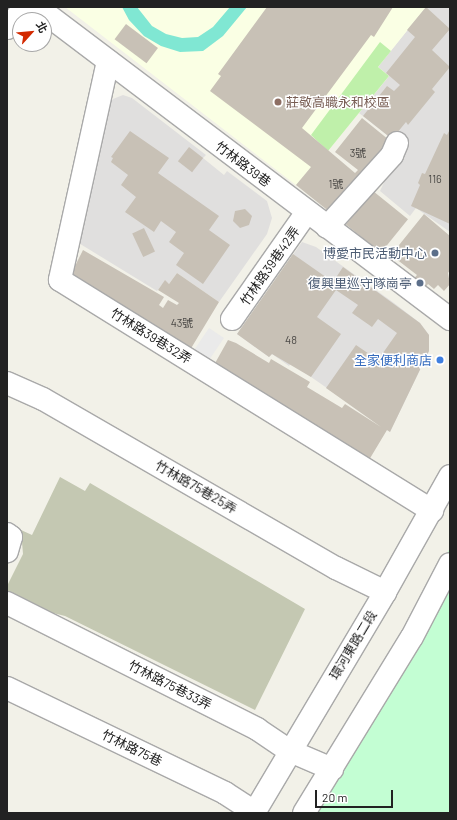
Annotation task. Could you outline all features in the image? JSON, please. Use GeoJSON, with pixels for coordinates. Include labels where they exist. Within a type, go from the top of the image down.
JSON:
{"type":"FeatureCollection","features":[{"type":"Feature","properties":{"kind":"street"},"geometry":{"type":"LineString","coordinates":[[7,28],[25,7]]}},
{"type":"Feature","properties":{"kind":"street","name":"竹林路39巷"},"geometry":{"type":"LineString","coordinates":[[36,7],[327,228],[450,319]]}},
{"type":"Feature","properties":{"kind":"street","name":"竹林路39巷32弄"},"geometry":{"type":"LineString","coordinates":[[108,61],[60,280],[432,511]]}},
{"type":"Feature","properties":{"kind":"street"},"geometry":{"type":"LineString","coordinates":[[327,228],[392,155],[397,143]]}},
{"type":"Feature","properties":{"kind":"street","name":"竹林路39巷42弄"},"geometry":{"type":"LineString","coordinates":[[232,319],[307,212]]}},
{"type":"Feature","properties":{"kind":"street","name":"竹林路75巷25弄"},"geometry":{"type":"LineString","coordinates":[[7,383],[43,398],[336,568],[385,592]]}},
{"type":"Feature","properties":{"kind":"street","name":"環河東路二段"},"geometry":{"type":"LineString","coordinates":[[254,812],[385,592],[432,511],[450,476]]}},
{"type":"Feature","properties":{"kind":"street"},"geometry":{"type":"LineString","coordinates":[[7,534],[11,537],[7,551]]}},
{"type":"Feature","properties":{"kind":"street"},"geometry":{"type":"LineString","coordinates":[[304,813],[332,770],[412,637],[450,564]]}},
{"type":"Feature","properties":{"kind":"street","name":"竹林路75巷33弄"},"geometry":{"type":"LineString","coordinates":[[7,603],[257,728],[290,751],[332,770]]}},
{"type":"Feature","properties":{"kind":"street","name":"竹林路75巷"},"geometry":{"type":"LineString","coordinates":[[7,688],[225,793],[254,812]]}},
{"type":"Feature","properties":{"kind":"shaded area","name":"莊敬高職永和校區"},"geometry":{"type":"Polygon","coordinates":[[[65,7],[426,7],[378,67],[389,76],[328,151],[326,150],[296,185],[65,7]]]}},
{"type":"Feature","properties":{"kind":"shaded area"},"geometry":{"type":"Polygon","coordinates":[[[122,7],[137,7],[152,26],[166,34],[182,38],[198,37],[213,27],[230,7],[247,7],[223,36],[203,51],[180,52],[161,46],[144,36],[129,20],[122,7]]]}},
{"type":"Feature","properties":{"kind":"shaded area"},"geometry":{"type":"Polygon","coordinates":[[[426,7],[450,7],[450,232],[416,208],[410,216],[380,191],[401,146],[359,113],[389,76],[378,67],[426,7]]]}},
{"type":"Feature","properties":{"kind":"shaded area"},"geometry":{"type":"Polygon","coordinates":[[[123,95],[132,98],[206,155],[203,158],[224,175],[227,171],[267,201],[272,218],[267,234],[219,302],[177,273],[169,284],[165,281],[157,291],[77,242],[106,107],[113,99],[123,95]]]}},
{"type":"Feature","properties":{"kind":"shaded area"},"geometry":{"type":"Polygon","coordinates":[[[302,242],[316,247],[394,303],[420,323],[429,335],[429,351],[390,432],[291,363],[289,366],[272,354],[269,357],[237,334],[302,242]]]}},
{"type":"Feature","properties":{"kind":"shaded area"},"geometry":{"type":"Polygon","coordinates":[[[209,328],[224,338],[208,361],[193,351],[209,328]]]}},
{"type":"Feature","properties":{"kind":"shaded area"},"geometry":{"type":"Polygon","coordinates":[[[60,477],[85,491],[90,483],[305,609],[255,710],[65,616],[33,608],[7,595],[7,586],[23,554],[21,530],[32,535],[60,477]]]}},
{"type":"Feature","properties":{"kind":"green space"},"geometry":{"type":"Polygon","coordinates":[[[380,42],[391,51],[378,67],[389,76],[328,151],[311,135],[380,42]]]}},
{"type":"Feature","properties":{"kind":"green space"},"geometry":{"type":"Polygon","coordinates":[[[450,548],[450,813],[300,813],[450,548]]]}},
{"type":"Feature","properties":{"kind":"building"},"geometry":{"type":"Polygon","coordinates":[[[267,7],[393,7],[374,37],[371,35],[302,128],[355,173],[358,170],[335,152],[362,118],[394,144],[331,213],[296,185],[311,167],[210,91],[221,76],[218,74],[267,7]]]}},
{"type":"Feature","properties":{"kind":"building"},"geometry":{"type":"Polygon","coordinates":[[[426,7],[450,29],[432,50],[450,67],[432,89],[435,92],[408,125],[406,122],[392,139],[363,116],[387,86],[394,91],[400,85],[386,73],[415,37],[407,30],[426,7]]]}},
{"type":"Feature","properties":{"kind":"building"},"geometry":{"type":"Polygon","coordinates":[[[126,24],[158,48],[147,63],[115,39],[126,24]]]}},
{"type":"Feature","properties":{"kind":"building"},"geometry":{"type":"Polygon","coordinates":[[[450,129],[450,224],[411,206],[420,185],[418,183],[422,173],[425,174],[444,133],[447,135],[450,129]]]}},
{"type":"Feature","properties":{"kind":"building"},"geometry":{"type":"Polygon","coordinates":[[[130,131],[169,158],[158,173],[219,216],[209,230],[230,245],[203,284],[176,265],[184,253],[169,242],[176,232],[161,221],[154,232],[125,212],[136,197],[121,185],[128,175],[111,162],[113,158],[111,157],[130,131]]]}},
{"type":"Feature","properties":{"kind":"building"},"geometry":{"type":"Polygon","coordinates":[[[189,147],[203,158],[192,172],[178,161],[189,147]]]}},
{"type":"Feature","properties":{"kind":"building"},"geometry":{"type":"Polygon","coordinates":[[[373,191],[408,219],[381,253],[346,224],[373,191]]]}},
{"type":"Feature","properties":{"kind":"building"},"geometry":{"type":"Polygon","coordinates":[[[245,209],[252,216],[249,225],[240,228],[233,221],[235,211],[245,209]]]}},
{"type":"Feature","properties":{"kind":"building"},"geometry":{"type":"Polygon","coordinates":[[[424,214],[450,236],[450,270],[448,273],[450,284],[444,291],[438,285],[434,289],[428,284],[423,291],[412,281],[417,275],[391,255],[424,214]]]}},
{"type":"Feature","properties":{"kind":"building"},"geometry":{"type":"Polygon","coordinates":[[[144,228],[155,252],[143,257],[132,233],[144,228]]]}},
{"type":"Feature","properties":{"kind":"building"},"geometry":{"type":"Polygon","coordinates":[[[83,250],[164,297],[159,305],[163,308],[168,300],[177,305],[179,303],[158,290],[165,280],[169,284],[177,273],[219,302],[190,350],[71,274],[83,250]]]}},
{"type":"Feature","properties":{"kind":"building"},"geometry":{"type":"Polygon","coordinates":[[[293,254],[333,282],[343,267],[420,323],[429,335],[429,351],[390,432],[387,430],[369,460],[214,365],[228,340],[236,343],[269,363],[271,359],[310,382],[307,387],[342,408],[345,404],[381,427],[326,388],[356,345],[378,360],[397,333],[378,319],[372,327],[352,313],[358,305],[336,290],[317,317],[341,334],[311,377],[272,354],[269,357],[237,334],[293,254]]]}},
{"type":"Feature","properties":{"kind":"place","name":"莊敬高職永和校區"},"geometry":{"type":"Point","coordinates":[278,102]}},
{"type":"Feature","properties":{"kind":"place","name":"博愛市民活動中心"},"geometry":{"type":"Point","coordinates":[435,253]}},
{"type":"Feature","properties":{"kind":"place","name":"復興里巡守隊崗亭"},"geometry":{"type":"Point","coordinates":[420,283]}},
{"type":"Feature","properties":{"kind":"place","name":"全家便利商店"},"geometry":{"type":"Point","coordinates":[440,360]}}]}
